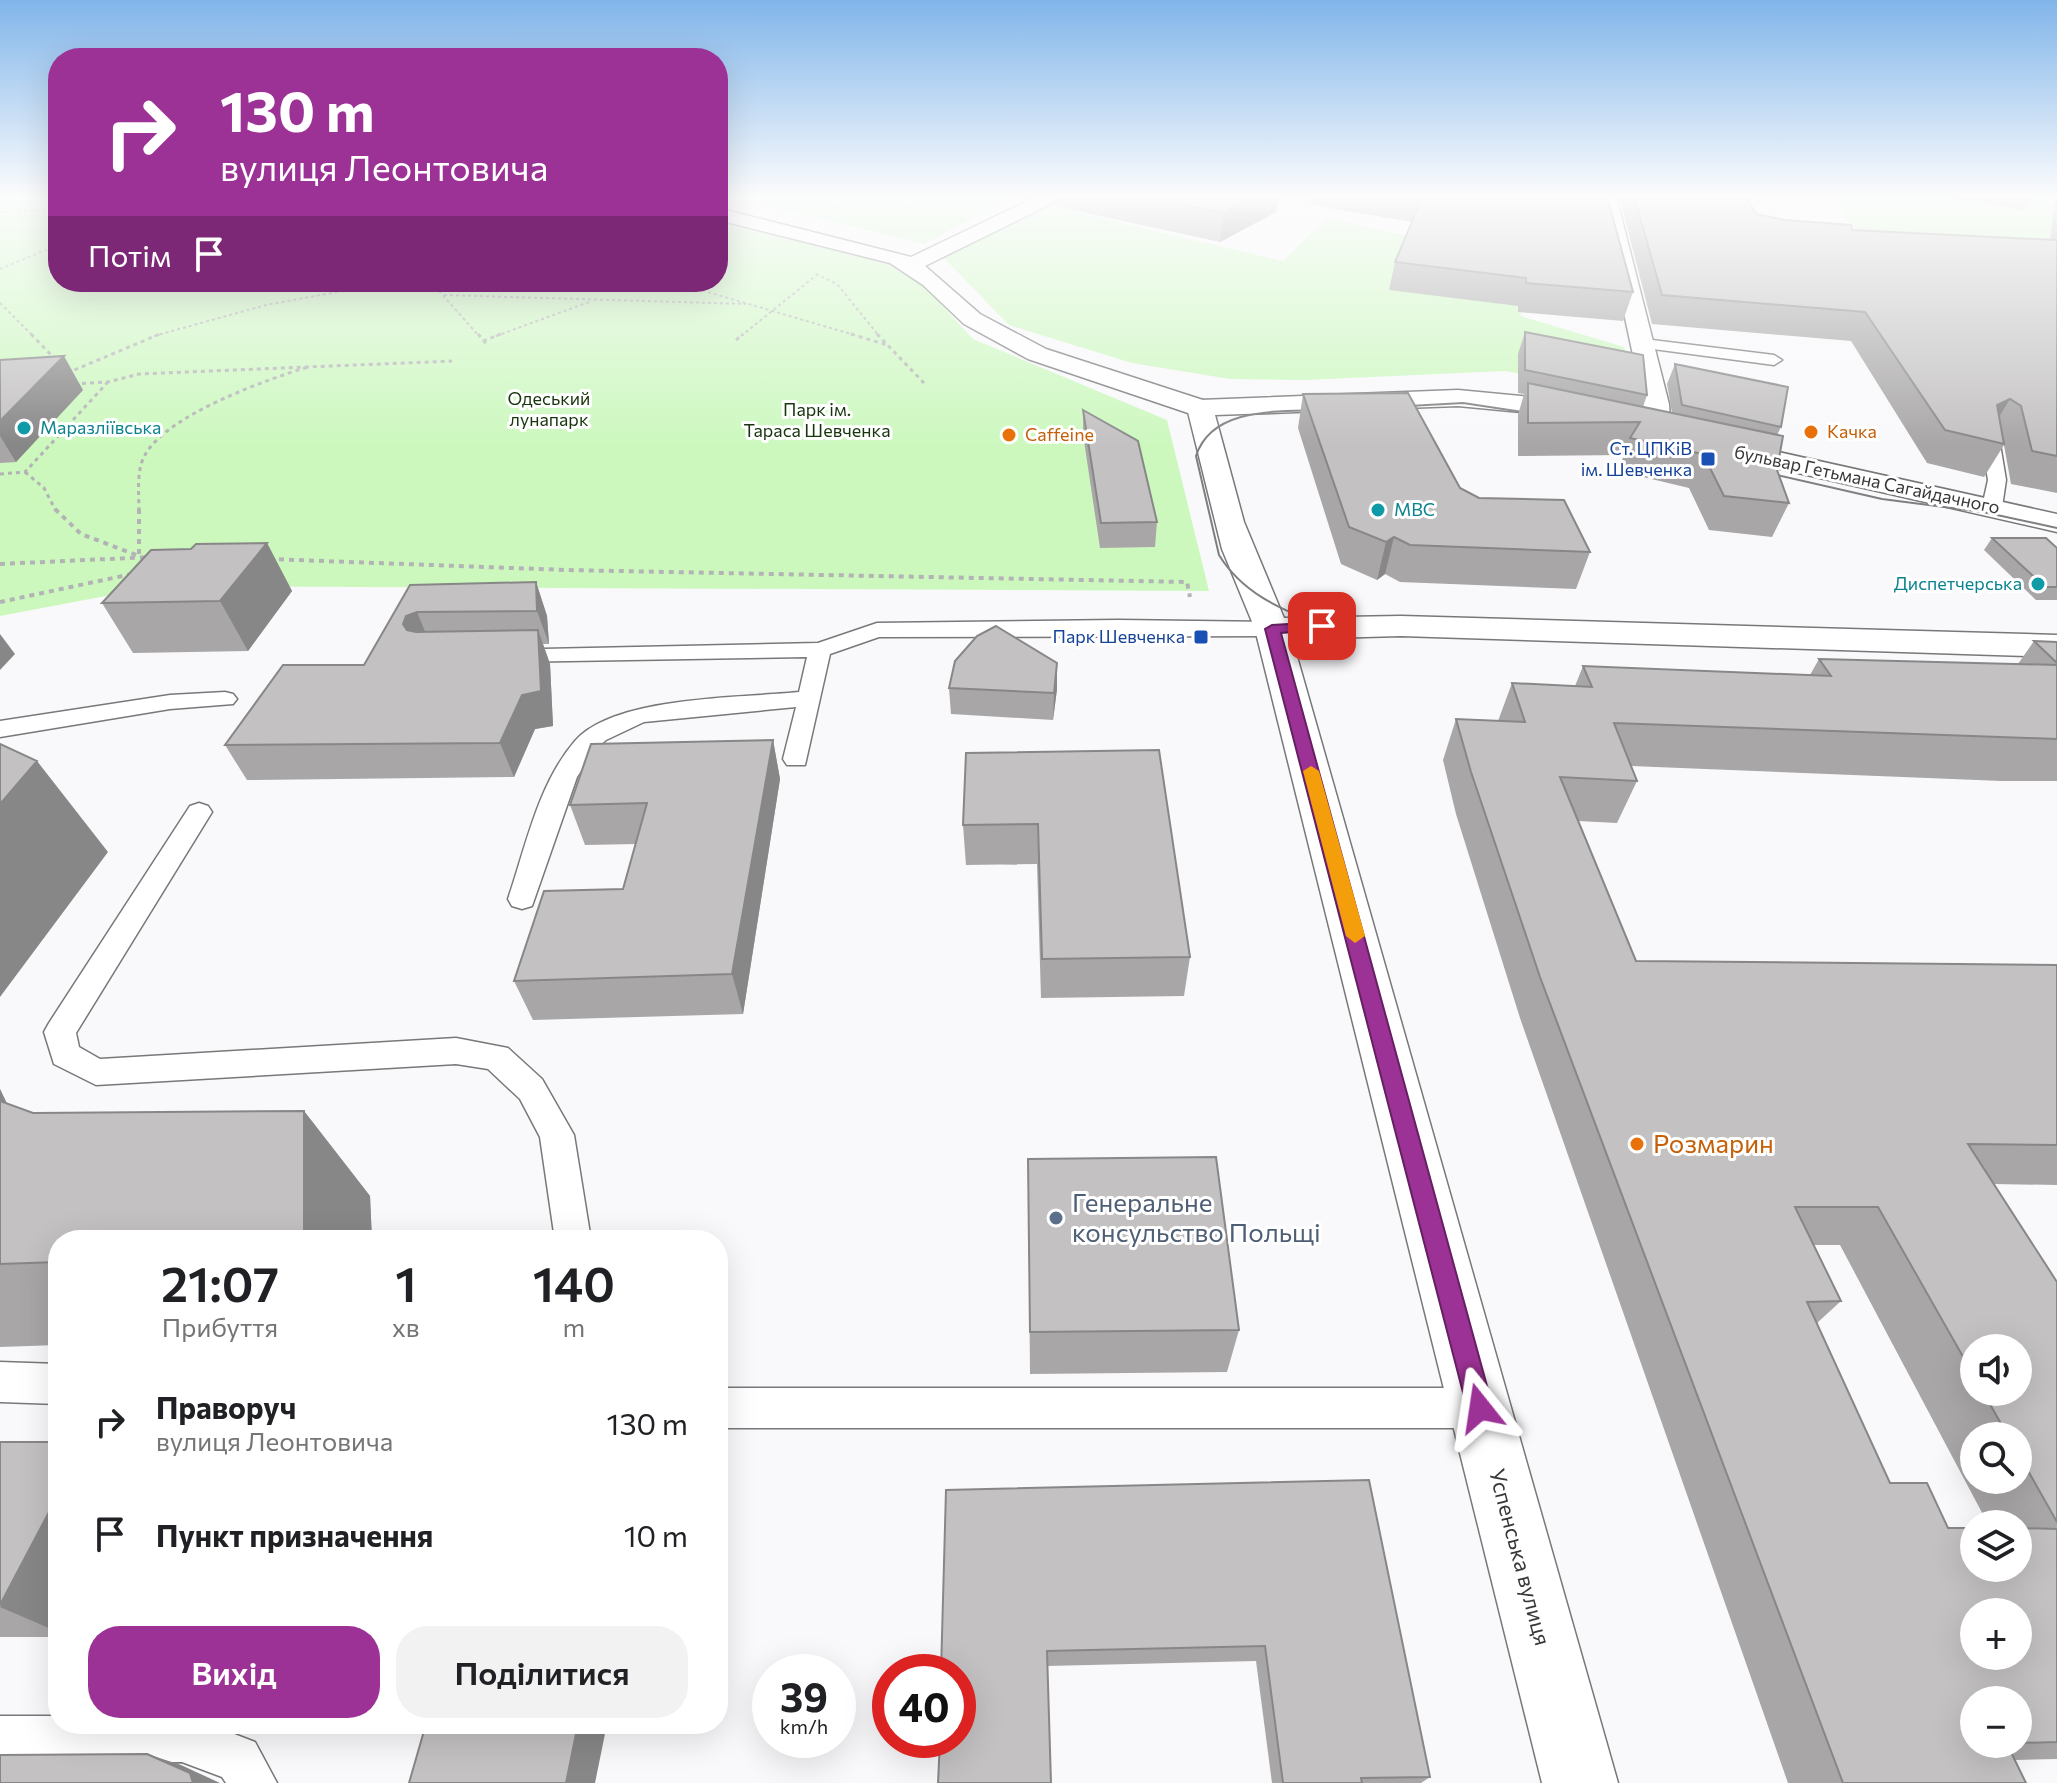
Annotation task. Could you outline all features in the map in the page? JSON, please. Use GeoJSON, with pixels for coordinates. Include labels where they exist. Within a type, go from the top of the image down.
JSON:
{"type":"FeatureCollection","features":[{"type":"Feature","properties":{"kind":"street","name":"бульвар Гетьмана Сагайдачного"},"geometry":{"type":"LineString","coordinates":[[927,279],[972,319],[1013,344],[1200,408],[1458,398],[1532,405],[1993,502],[2057,523]]}},
{"type":"Feature","properties":{"kind":"street"},"geometry":{"type":"LineString","coordinates":[[1627,279],[1656,404],[1655,433]]}},
{"type":"Feature","properties":{"kind":"street","name":"Успенська вулиця"},"geometry":{"type":"LineString","coordinates":[[1200,408],[1234,544],[1253,594],[1272,629],[1580,1783]]}},
{"type":"Feature","properties":{"kind":"street"},"geometry":{"type":"LineString","coordinates":[[1272,629],[1322,626],[1592,631],[2057,646]]}},
{"type":"Feature","properties":{"kind":"lane"},"geometry":{"type":"LineString","coordinates":[[1644,344],[1774,360]]}},
{"type":"Feature","properties":{"kind":"lane"},"geometry":{"type":"LineString","coordinates":[[1990,438],[1997,480],[1993,502]]}},
{"type":"Feature","properties":{"kind":"lane"},"geometry":{"type":"LineString","coordinates":[[1978,468],[1993,502]]}},
{"type":"Feature","properties":{"kind":"lane"},"geometry":{"type":"LineString","coordinates":[[493,655],[820,650],[877,630],[1272,629]]}},
{"type":"Feature","properties":{"kind":"lane"},"geometry":{"type":"LineString","coordinates":[[796,759],[820,650]]}},
{"type":"Feature","properties":{"kind":"lane"},"geometry":{"type":"LineString","coordinates":[[522,899],[564,775],[586,744],[616,724],[640,715],[809,698]]}},
{"type":"Feature","properties":{"kind":"lane"},"geometry":{"type":"LineString","coordinates":[[0,729],[170,702],[225,699]]}},
{"type":"Feature","properties":{"kind":"lane"},"geometry":{"type":"LineString","coordinates":[[199,812],[60,1032],[65,1055],[96,1072],[456,1051],[497,1057],[531,1089],[557,1135],[571,1230]]}},
{"type":"Feature","properties":{"kind":"lane"},"geometry":{"type":"LineString","coordinates":[[0,1382],[48,1384]]}},
{"type":"Feature","properties":{"kind":"lane"},"geometry":{"type":"LineString","coordinates":[[728,1408],[1480,1408]]}},
{"type":"Feature","properties":{"kind":"lane"},"geometry":{"type":"LineString","coordinates":[[0,1740],[182,1738],[238,1759],[253,1783]]}},
{"type":"Feature","properties":{"kind":"path"},"geometry":{"type":"LineString","coordinates":[[736,340],[811,279]]}},
{"type":"Feature","properties":{"kind":"path"},"geometry":{"type":"LineString","coordinates":[[827,279],[837,284],[924,383]]}},
{"type":"Feature","properties":{"kind":"path"},"geometry":{"type":"LineString","coordinates":[[61,376],[147,339],[232,311],[324,292]]}},
{"type":"Feature","properties":{"kind":"path"},"geometry":{"type":"LineString","coordinates":[[441,292],[488,346]]}},
{"type":"Feature","properties":{"kind":"path"},"geometry":{"type":"LineString","coordinates":[[707,292],[888,345]]}},
{"type":"Feature","properties":{"kind":"path"},"geometry":{"type":"LineString","coordinates":[[444,295],[746,304]]}},
{"type":"Feature","properties":{"kind":"path"},"geometry":{"type":"LineString","coordinates":[[483,341],[594,300]]}},
{"type":"Feature","properties":{"kind":"path"},"geometry":{"type":"LineString","coordinates":[[0,303],[55,360],[71,371]]}},
{"type":"Feature","properties":{"kind":"path"},"geometry":{"type":"LineString","coordinates":[[68,385],[108,382],[139,374],[452,361]]}},
{"type":"Feature","properties":{"kind":"path"},"geometry":{"type":"LineString","coordinates":[[139,556],[142,458],[152,443],[179,425],[269,378],[316,365]]}},
{"type":"Feature","properties":{"kind":"path"},"geometry":{"type":"LineString","coordinates":[[25,472],[108,382]]}},
{"type":"Feature","properties":{"kind":"path"},"geometry":{"type":"LineString","coordinates":[[0,476],[25,472],[44,488],[58,515],[81,534],[139,556]]}},
{"type":"Feature","properties":{"kind":"path"},"geometry":{"type":"LineString","coordinates":[[0,564],[152,557]]}},
{"type":"Feature","properties":{"kind":"path"},"geometry":{"type":"LineString","coordinates":[[261,558],[566,570],[1187,582]]}},
{"type":"Feature","properties":{"kind":"path"},"geometry":{"type":"LineString","coordinates":[[0,602],[138,572]]}},
{"type":"Feature","properties":{"kind":"green space","name":"Парк ім. Тараса Шевченка"},"geometry":{"type":"Polygon","coordinates":[[[0,279],[48,279],[48,292],[728,292],[728,279],[916,279],[973,339],[1167,420],[1209,591],[159,586],[0,616],[0,279]]]}},
{"type":"Feature","properties":{"kind":"green space"},"geometry":{"type":"Polygon","coordinates":[[[965,279],[1513,279],[1521,316],[1624,347],[1634,396],[1505,371],[1305,380],[1230,379],[1132,363],[1009,325],[965,279]]]}},
{"type":"Feature","properties":{"kind":"green space"},"geometry":{"type":"Polygon","coordinates":[[[1881,279],[2057,279],[2057,368],[1884,285],[1881,279]]]}},
{"type":"Feature","properties":{"kind":"building"},"geometry":{"type":"Polygon","coordinates":[[[1526,279],[1630,279],[1633,292],[1526,283],[1526,279]]]}},
{"type":"Feature","properties":{"kind":"building"},"geometry":{"type":"Polygon","coordinates":[[[1658,279],[2057,279],[2057,456],[2032,451],[2021,406],[2010,399],[1997,405],[2004,444],[1945,430],[1865,312],[1662,295],[1658,279]]]}},
{"type":"Feature","properties":{"kind":"building"},"geometry":{"type":"Polygon","coordinates":[[[1525,332],[1643,355],[1647,395],[1525,370],[1525,332]]]}},
{"type":"Feature","properties":{"kind":"building"},"geometry":{"type":"Polygon","coordinates":[[[64,356],[0,421],[0,360],[64,356]]]}},
{"type":"Feature","properties":{"kind":"building"},"geometry":{"type":"Polygon","coordinates":[[[1675,364],[1788,387],[1781,427],[1682,405],[1675,364]]]}},
{"type":"Feature","properties":{"kind":"building"},"geometry":{"type":"Polygon","coordinates":[[[1528,383],[1783,436],[1777,470],[1789,503],[1724,496],[1703,454],[1630,438],[1640,422],[1528,423],[1528,383]]]}},
{"type":"Feature","properties":{"kind":"building"},"geometry":{"type":"Polygon","coordinates":[[[1408,393],[1460,488],[1479,498],[1564,500],[1590,552],[1410,545],[1394,537],[1386,542],[1349,527],[1303,394],[1408,393]]]}},
{"type":"Feature","properties":{"kind":"building"},"geometry":{"type":"Polygon","coordinates":[[[1083,410],[1138,441],[1157,522],[1101,523],[1083,410]]]}},
{"type":"Feature","properties":{"kind":"building"},"geometry":{"type":"Polygon","coordinates":[[[1992,538],[2046,538],[2057,548],[2057,587],[2045,587],[1992,538]]]}},
{"type":"Feature","properties":{"kind":"building"},"geometry":{"type":"Polygon","coordinates":[[[267,543],[220,601],[102,603],[151,550],[191,549],[196,544],[267,543]]]}},
{"type":"Feature","properties":{"kind":"building"},"geometry":{"type":"Polygon","coordinates":[[[536,582],[537,611],[417,612],[406,616],[403,624],[407,630],[416,632],[538,630],[541,691],[522,695],[500,743],[225,745],[283,665],[364,665],[410,585],[536,582]]]}},
{"type":"Feature","properties":{"kind":"building"},"geometry":{"type":"Polygon","coordinates":[[[996,626],[1057,663],[1054,693],[949,688],[955,661],[977,636],[996,626]]]}},
{"type":"Feature","properties":{"kind":"building"},"geometry":{"type":"Polygon","coordinates":[[[2034,641],[2057,642],[2057,663],[2034,641]]]}},
{"type":"Feature","properties":{"kind":"building"},"geometry":{"type":"Polygon","coordinates":[[[1819,659],[2057,665],[2057,739],[1614,723],[1637,781],[1560,777],[1636,961],[2057,965],[2057,1145],[1968,1144],[2057,1282],[2057,1522],[2032,1478],[2032,1422],[2000,1422],[1991,1406],[2032,1406],[2032,1334],[1960,1334],[1960,1351],[1878,1207],[1795,1207],[1841,1301],[1807,1302],[1890,1483],[1927,1483],[1948,1528],[1960,1528],[1960,1582],[2032,1582],[2032,1528],[2057,1529],[2057,1742],[2032,1743],[2032,1686],[1960,1686],[1960,1758],[2014,1758],[2026,1783],[1843,1783],[1540,977],[1456,719],[1525,722],[1512,683],[1592,687],[1583,666],[1831,676],[1819,659]]]}},
{"type":"Feature","properties":{"kind":"building"},"geometry":{"type":"Polygon","coordinates":[[[773,740],[732,974],[514,981],[544,891],[623,889],[647,803],[570,805],[591,744],[773,740]]]}},
{"type":"Feature","properties":{"kind":"building"},"geometry":{"type":"Polygon","coordinates":[[[0,744],[37,761],[0,804],[0,744]]]}},
{"type":"Feature","properties":{"kind":"building"},"geometry":{"type":"Polygon","coordinates":[[[1159,750],[1190,957],[1042,959],[1038,824],[963,825],[966,753],[1159,750]]]}},
{"type":"Feature","properties":{"kind":"building"},"geometry":{"type":"Polygon","coordinates":[[[0,1101],[33,1113],[304,1111],[304,1230],[48,1230],[48,1262],[0,1264],[0,1101]]]}},
{"type":"Feature","properties":{"kind":"building","name":"Генеральне консульство Польщі"},"geometry":{"type":"Polygon","coordinates":[[[1216,1157],[1239,1330],[1030,1332],[1028,1159],[1216,1157]]]}},
{"type":"Feature","properties":{"kind":"building"},"geometry":{"type":"Polygon","coordinates":[[[0,1442],[48,1442],[48,1514],[0,1605],[0,1442]]]}},
{"type":"Feature","properties":{"kind":"building"},"geometry":{"type":"Polygon","coordinates":[[[1369,1480],[1430,1777],[1361,1778],[1362,1783],[1283,1783],[1265,1646],[1047,1651],[1051,1783],[938,1783],[939,1758],[976,1758],[976,1654],[941,1654],[946,1490],[1369,1480]]]}},
{"type":"Feature","properties":{"kind":"building"},"geometry":{"type":"Polygon","coordinates":[[[423,1734],[576,1734],[566,1783],[409,1783],[423,1734]]]}},
{"type":"Feature","properties":{"kind":"building"},"geometry":{"type":"Polygon","coordinates":[[[147,1754],[190,1773],[193,1783],[0,1783],[0,1755],[147,1754]]]}},
{"type":"Feature","properties":{"kind":"tram line"},"geometry":{"type":"LineString","coordinates":[[1391,407],[1463,403],[1542,415]]}},
{"type":"Feature","properties":{"kind":"tram line"},"geometry":{"type":"LineString","coordinates":[[1322,626],[1264,599],[1229,569],[1219,555],[1196,456],[1204,440],[1232,420],[1268,412],[1323,410]]}},
{"type":"Feature","properties":{"kind":"tram line"},"geometry":{"type":"LineString","coordinates":[[1759,471],[1882,499],[1983,512],[2057,528]]}},
{"type":"Feature","properties":{"kind":"slow traffic"},"geometry":{"type":"LineString","coordinates":[[1311,771],[1355,936]]}},
{"type":"Feature","properties":{"kind":"place","name":"Маразліївська"},"geometry":{"type":"Point","coordinates":[24,428]}},
{"type":"Feature","properties":{"kind":"place","name":"Качка"},"geometry":{"type":"Point","coordinates":[1811,432]}},
{"type":"Feature","properties":{"kind":"place","name":"Caffeine"},"geometry":{"type":"Point","coordinates":[1009,435]}},
{"type":"Feature","properties":{"kind":"place","name":"Ст. ЦПКіВ ім. Шевченка"},"geometry":{"type":"Point","coordinates":[1708,459]}},
{"type":"Feature","properties":{"kind":"place","name":"МВС"},"geometry":{"type":"Point","coordinates":[1378,510]}},
{"type":"Feature","properties":{"kind":"place","name":"Диспетчерська"},"geometry":{"type":"Point","coordinates":[2038,584]}},
{"type":"Feature","properties":{"kind":"place","name":"Парк Шевченка"},"geometry":{"type":"Point","coordinates":[1201,637]}},
{"type":"Feature","properties":{"kind":"place","name":"Розмарин"},"geometry":{"type":"Point","coordinates":[1637,1144]}},
{"type":"Feature","properties":{"kind":"place","name":"Генеральне консульство Польщі"},"geometry":{"type":"Point","coordinates":[1056,1218]}},
{"type":"Feature","properties":{"kind":"route"},"geometry":{"type":"LineString","coordinates":[[1322,626],[1272,629],[1480,1408]]}},
{"type":"Feature","properties":{"kind":"park label","name":"Одеський лунапарк"},"geometry":{"type":"Point","coordinates":[549,409]}}]}
